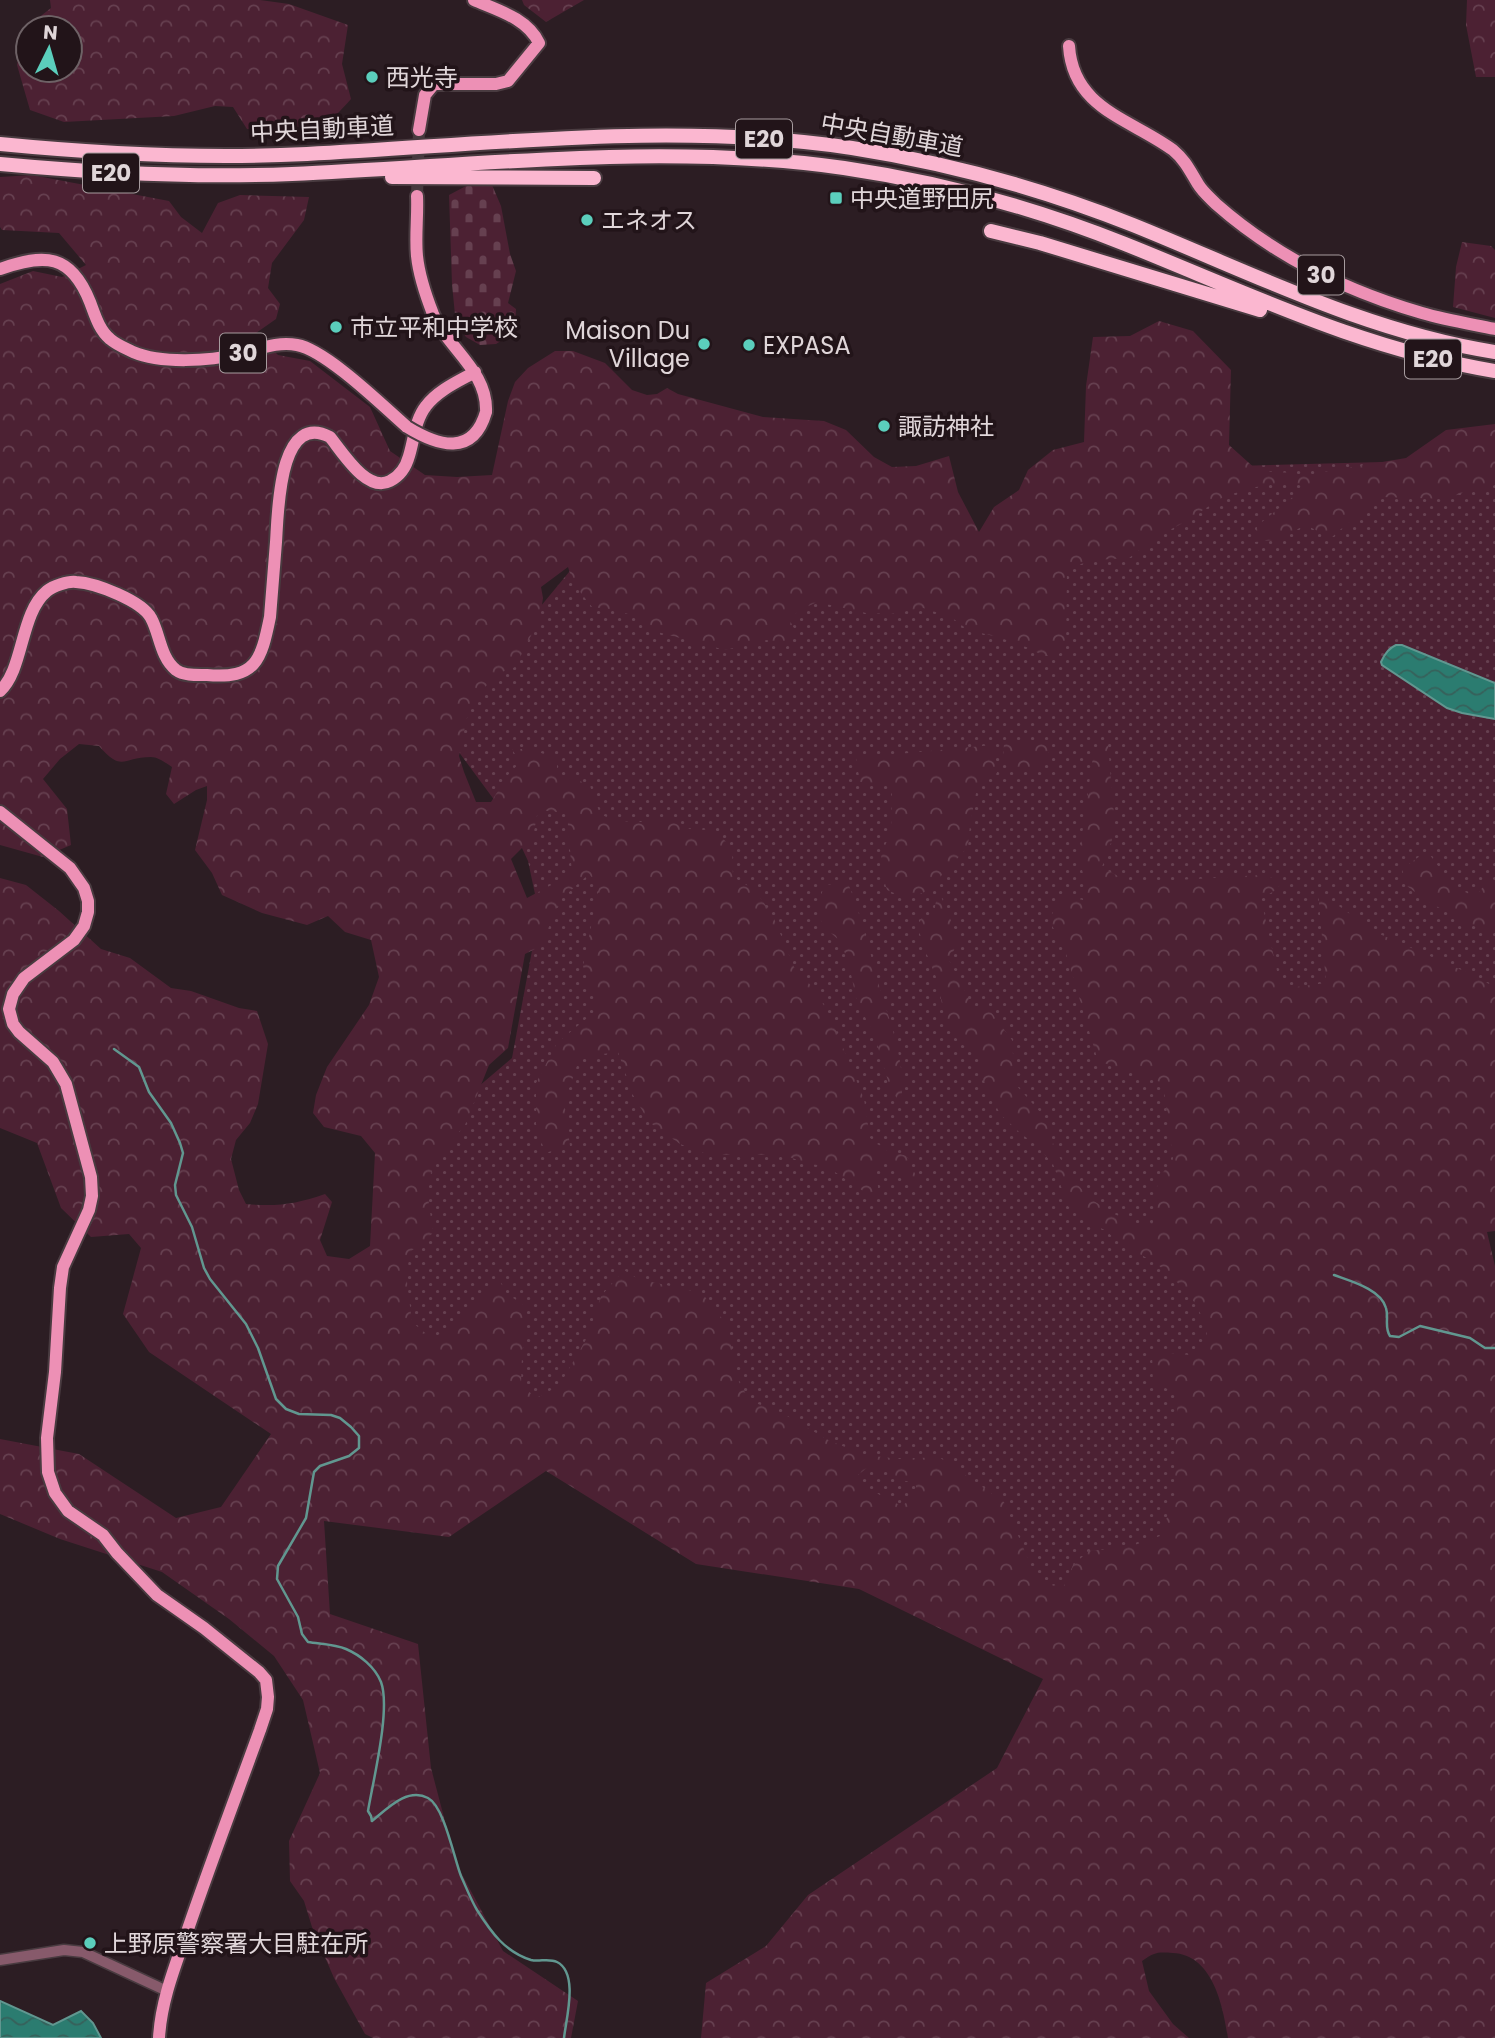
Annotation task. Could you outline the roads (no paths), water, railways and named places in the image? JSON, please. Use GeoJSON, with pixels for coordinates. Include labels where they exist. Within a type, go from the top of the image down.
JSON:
{"type":"FeatureCollection","features":[{"type":"Feature","properties":{"kind":"highway","name":"中央自動車道"},"geometry":{"type":"LineString","coordinates":[[0,144],[74,151],[223,156],[654,136],[786,140],[848,148],[966,170],[1074,202],[1326,306],[1432,339],[1495,352]]}},
{"type":"Feature","properties":{"kind":"highway","name":"中央自動車道"},"geometry":{"type":"LineString","coordinates":[[0,164],[133,174],[223,176],[668,156],[787,161],[845,168],[961,191],[1068,223],[1125,244],[1278,309],[1372,342],[1416,355],[1495,372]]}},
{"type":"Feature","properties":{"kind":"highway"},"geometry":{"type":"LineString","coordinates":[[223,176],[300,179],[378,176],[594,178]]}},
{"type":"Feature","properties":{"kind":"highway"},"geometry":{"type":"LineString","coordinates":[[991,231],[1053,246],[1198,292],[1372,342]]}},
{"type":"Feature","properties":{"kind":"main road"},"geometry":{"type":"LineString","coordinates":[[419,130],[425,94],[434,84],[496,84],[508,81],[539,43],[531,30],[518,20],[474,0]]}},
{"type":"Feature","properties":{"kind":"main road","name":"30"},"geometry":{"type":"LineString","coordinates":[[1069,46],[1069,58],[1075,73],[1093,100],[1107,112],[1174,151],[1184,160],[1199,186],[1215,203],[1251,231],[1316,273],[1352,289],[1424,314],[1495,329]]}},
{"type":"Feature","properties":{"kind":"main road","name":"30"},"geometry":{"type":"LineString","coordinates":[[0,268],[30,259],[44,259],[66,267],[85,290],[108,338],[138,354],[164,359],[217,358],[282,344],[298,345],[314,351],[407,427],[424,438],[439,443],[457,444],[467,441],[484,421],[487,401],[475,372],[440,329],[427,299],[417,254],[417,196]]}},
{"type":"Feature","properties":{"kind":"main road"},"geometry":{"type":"LineString","coordinates":[[0,691],[11,673],[34,609],[46,592],[74,581],[96,585],[141,606],[151,617],[169,663],[178,671],[232,676],[248,670],[256,663],[271,617],[280,482],[290,450],[303,436],[323,434],[330,438],[366,480],[386,484],[396,478],[404,468],[419,419],[426,406],[450,386],[475,372]]}},
{"type":"Feature","properties":{"kind":"main road"},"geometry":{"type":"LineString","coordinates":[[0,812],[70,868],[84,888],[88,901],[84,926],[74,940],[24,978],[13,994],[9,1009],[13,1024],[19,1032],[53,1062],[66,1084],[91,1177],[92,1196],[89,1210],[63,1267],[47,1438],[48,1472],[55,1493],[68,1511],[103,1535],[157,1595],[251,1664],[266,1680],[267,1687],[267,1709],[167,1991],[159,2038]]}},
{"type":"Feature","properties":{"kind":"street"},"geometry":{"type":"LineString","coordinates":[[0,1960],[64,1950],[83,1952],[167,1991]]}},
{"type":"Feature","properties":{"kind":"water"},"geometry":{"type":"Polygon","coordinates":[[[1396,645],[1402,645],[1495,683],[1495,719],[1447,708],[1382,665],[1385,654],[1396,645]]]}},
{"type":"Feature","properties":{"kind":"water"},"geometry":{"type":"Polygon","coordinates":[[[0,2001],[53,2025],[81,2011],[93,2023],[101,2038],[0,2038],[0,2001]]]}},
{"type":"Feature","properties":{"kind":"waterway"},"geometry":{"type":"LineString","coordinates":[[114,1049],[139,1067],[149,1092],[171,1123],[183,1153],[175,1185],[176,1195],[192,1227],[204,1268],[246,1324],[258,1348],[276,1399],[286,1409],[299,1414],[331,1415],[340,1418],[359,1436],[359,1448],[349,1456],[320,1466],[314,1472],[306,1518],[278,1566],[277,1579],[308,1642],[337,1646],[362,1658],[381,1682],[384,1694],[383,1727],[368,1811],[372,1821],[405,1797],[420,1795],[434,1803],[444,1821],[461,1876],[477,1910],[493,1933],[506,1946],[522,1956],[554,1961],[564,1968],[569,1986],[564,2038]]}},
{"type":"Feature","properties":{"kind":"waterway"},"geometry":{"type":"LineString","coordinates":[[1334,1275],[1372,1291],[1383,1301],[1390,1336],[1399,1337],[1420,1326],[1470,1338],[1485,1348],[1495,1348]]}},
{"type":"Feature","properties":{"kind":"tunnel"},"geometry":{"type":"LineString","coordinates":[[417,196],[419,130]]}},
{"type":"Feature","properties":{"kind":"place","name":"西光寺"},"geometry":{"type":"Point","coordinates":[372,77]}},
{"type":"Feature","properties":{"kind":"place","name":"中央道野田尻"},"geometry":{"type":"Point","coordinates":[836,198]}},
{"type":"Feature","properties":{"kind":"place","name":"エネオス"},"geometry":{"type":"Point","coordinates":[587,220]}},
{"type":"Feature","properties":{"kind":"place","name":"市立平和中学校"},"geometry":{"type":"Point","coordinates":[336,327]}},
{"type":"Feature","properties":{"kind":"place","name":"Maison Du Village"},"geometry":{"type":"Point","coordinates":[704,344]}},
{"type":"Feature","properties":{"kind":"place","name":"EXPASA"},"geometry":{"type":"Point","coordinates":[749,345]}},
{"type":"Feature","properties":{"kind":"place","name":"諏訪神社"},"geometry":{"type":"Point","coordinates":[884,426]}},
{"type":"Feature","properties":{"kind":"place","name":"上野原警察署大目駐在所"},"geometry":{"type":"Point","coordinates":[90,1943]}}]}
